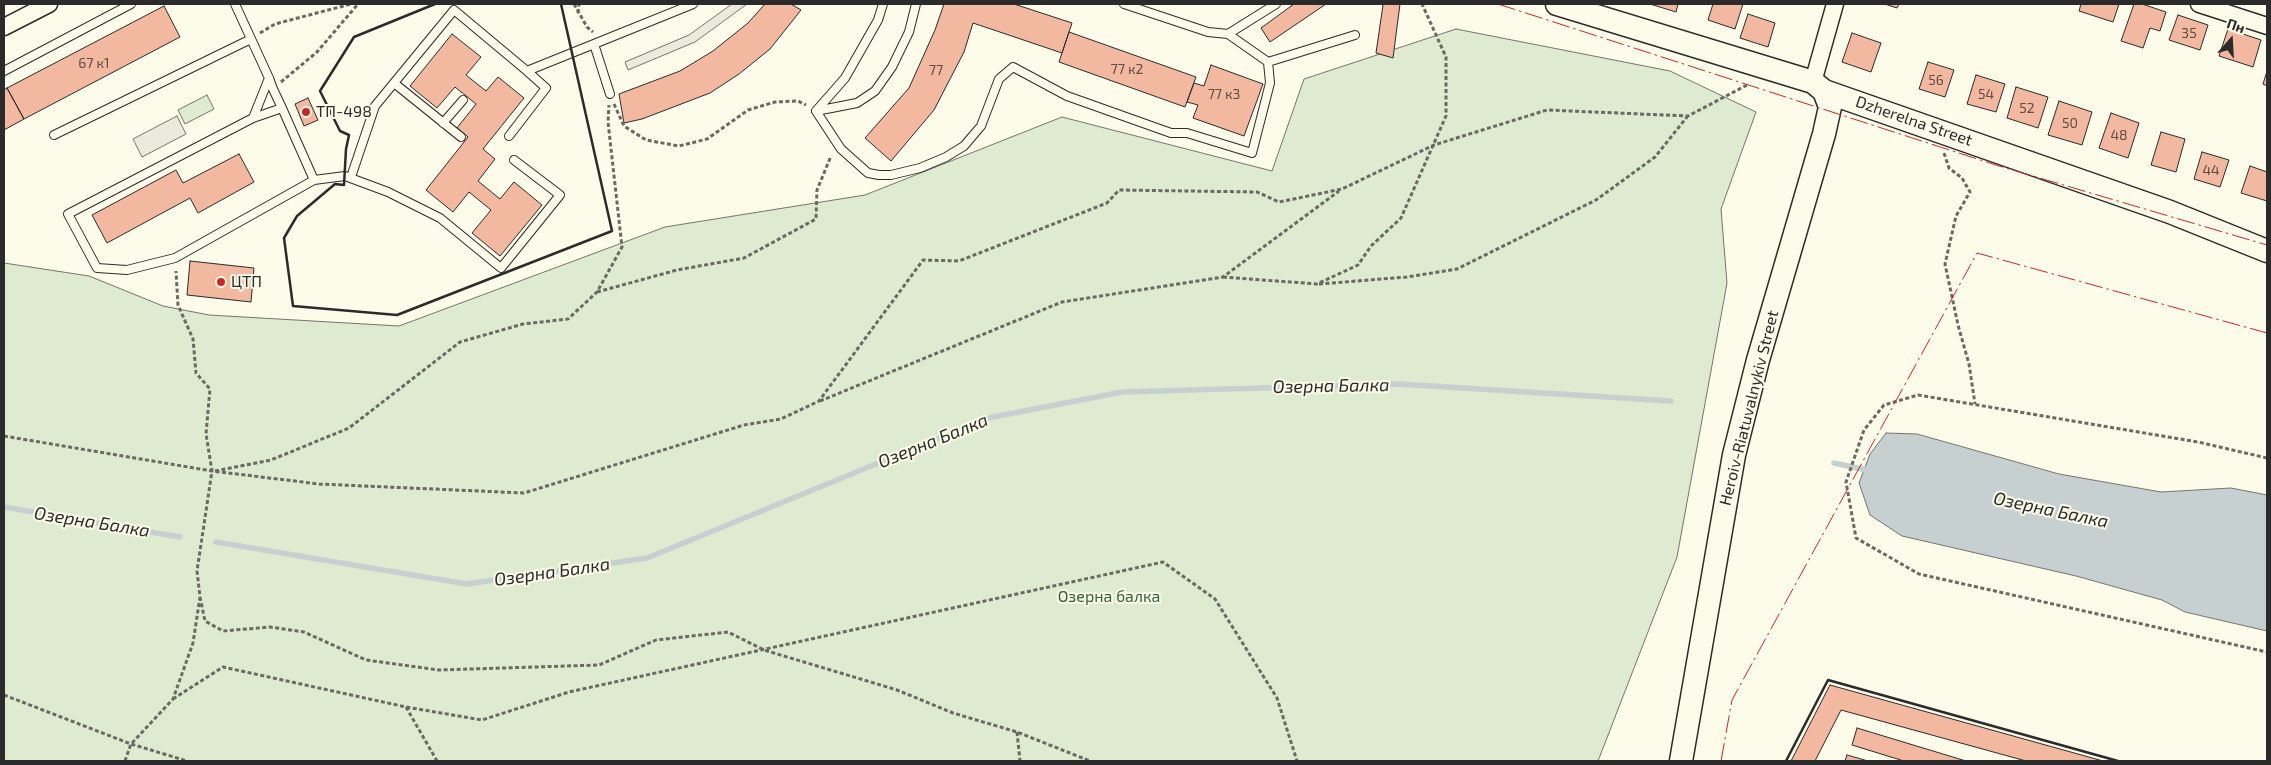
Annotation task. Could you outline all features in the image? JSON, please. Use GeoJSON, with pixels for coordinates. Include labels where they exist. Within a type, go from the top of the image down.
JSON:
{"type":"FeatureCollection","features":[{"type":"Feature","properties":{"kind":"main road","name":"Dzherelna Street"},"geometry":{"type":"LineString","coordinates":[[1557,4],[1818,86],[2161,208],[2267,251]]}},
{"type":"Feature","properties":{"kind":"main road","name":"Heroiv-Riatuvalnykiv Street"},"geometry":{"type":"LineString","coordinates":[[1681,761],[1734,455],[1758,360],[1824,134],[1830,107],[1818,86]]}},
{"type":"Feature","properties":{"kind":"street"},"geometry":{"type":"LineString","coordinates":[[4,26],[49,4]]}},
{"type":"Feature","properties":{"kind":"street"},"geometry":{"type":"LineString","coordinates":[[1818,86],[1835,4]]}},
{"type":"Feature","properties":{"kind":"street"},"geometry":{"type":"LineString","coordinates":[[2199,4],[2267,26]]}},
{"type":"Feature","properties":{"kind":"lane"},"geometry":{"type":"LineString","coordinates":[[4,70],[131,4]]}},
{"type":"Feature","properties":{"kind":"lane"},"geometry":{"type":"LineString","coordinates":[[235,4],[314,180]]}},
{"type":"Feature","properties":{"kind":"lane"},"geometry":{"type":"LineString","coordinates":[[527,71],[693,4]]}},
{"type":"Feature","properties":{"kind":"lane"},"geometry":{"type":"LineString","coordinates":[[816,111],[845,78],[878,20],[883,4]]}},
{"type":"Feature","properties":{"kind":"lane"},"geometry":{"type":"LineString","coordinates":[[816,111],[857,103],[875,91],[892,67],[909,32],[916,4]]}},
{"type":"Feature","properties":{"kind":"lane"},"geometry":{"type":"LineString","coordinates":[[816,111],[841,149],[868,173],[891,175],[920,168],[946,157],[964,146],[981,126],[999,79],[1013,67],[1067,96],[1171,132],[1187,134],[1252,153],[1270,83],[1268,62],[1228,34],[1208,32],[1124,4]]}},
{"type":"Feature","properties":{"kind":"lane"},"geometry":{"type":"LineString","coordinates":[[1228,34],[1276,4]]}},
{"type":"Feature","properties":{"kind":"lane"},"geometry":{"type":"LineString","coordinates":[[351,177],[375,106],[454,10],[546,88],[509,136]]}},
{"type":"Feature","properties":{"kind":"lane"},"geometry":{"type":"LineString","coordinates":[[1268,62],[1355,35]]}},
{"type":"Feature","properties":{"kind":"lane"},"geometry":{"type":"LineString","coordinates":[[54,134],[251,39]]}},
{"type":"Feature","properties":{"kind":"lane"},"geometry":{"type":"LineString","coordinates":[[594,44],[610,94]]}},
{"type":"Feature","properties":{"kind":"lane"},"geometry":{"type":"LineString","coordinates":[[253,118],[269,78]]}},
{"type":"Feature","properties":{"kind":"lane"},"geometry":{"type":"LineString","coordinates":[[394,83],[461,137]]}},
{"type":"Feature","properties":{"kind":"lane"},"geometry":{"type":"LineString","coordinates":[[443,123],[463,100]]}},
{"type":"Feature","properties":{"kind":"lane"},"geometry":{"type":"LineString","coordinates":[[282,108],[253,118],[68,214],[97,268],[127,270],[175,258],[314,180],[345,176],[388,192],[440,218],[501,268],[560,195],[514,160]]}},
{"type":"Feature","properties":{"kind":"path"},"geometry":{"type":"LineString","coordinates":[[251,39],[275,24],[351,4]]}},
{"type":"Feature","properties":{"kind":"path"},"geometry":{"type":"LineString","coordinates":[[273,89],[317,52],[358,4]]}},
{"type":"Feature","properties":{"kind":"path"},"geometry":{"type":"LineString","coordinates":[[574,4],[587,27],[604,40]]}},
{"type":"Feature","properties":{"kind":"path"},"geometry":{"type":"LineString","coordinates":[[578,13],[579,4]]}},
{"type":"Feature","properties":{"kind":"path"},"geometry":{"type":"LineString","coordinates":[[1317,284],[1358,265],[1371,246],[1401,218],[1446,116],[1446,57],[1422,4]]}},
{"type":"Feature","properties":{"kind":"path"},"geometry":{"type":"LineString","coordinates":[[4,436],[212,472],[319,484],[524,493],[744,425],[781,419],[819,401],[1062,302],[1223,277],[1317,284],[1407,277],[1457,269],[1596,200],[1655,157],[1688,116],[1750,84]]}},
{"type":"Feature","properties":{"kind":"path"},"geometry":{"type":"LineString","coordinates":[[610,94],[624,126],[646,140],[679,146],[707,139],[748,110],[775,102],[798,101],[816,111]]}},
{"type":"Feature","properties":{"kind":"path"},"geometry":{"type":"LineString","coordinates":[[212,472],[271,460],[349,428],[460,342],[523,324],[568,319],[597,292],[622,247],[608,122],[610,94]]}},
{"type":"Feature","properties":{"kind":"path"},"geometry":{"type":"LineString","coordinates":[[1223,277],[1342,189],[1434,145],[1547,110],[1688,116]]}},
{"type":"Feature","properties":{"kind":"path"},"geometry":{"type":"LineString","coordinates":[[597,292],[677,270],[744,258],[816,219],[817,190],[831,156],[841,149]]}},
{"type":"Feature","properties":{"kind":"path"},"geometry":{"type":"LineString","coordinates":[[1943,152],[1949,168],[1962,178],[1970,192],[1956,216],[1945,264],[1958,325],[1969,364],[1975,404]]}},
{"type":"Feature","properties":{"kind":"path"},"geometry":{"type":"LineString","coordinates":[[819,401],[923,260],[959,261],[1107,203],[1118,190],[1257,192],[1279,202],[1342,189]]}},
{"type":"Feature","properties":{"kind":"path"},"geometry":{"type":"LineString","coordinates":[[175,258],[178,305],[193,339],[196,373],[210,389],[206,434],[212,472],[197,571],[200,597],[205,621],[223,631],[270,627],[304,632],[366,660],[439,670],[599,665],[656,640],[728,632],[764,650],[897,690],[953,712],[1017,732],[1090,761]]}},
{"type":"Feature","properties":{"kind":"path"},"geometry":{"type":"LineString","coordinates":[[2267,458],[2198,442],[1918,395],[1884,406],[1864,430],[1846,482],[1856,538],[1919,574],[2267,652]]}},
{"type":"Feature","properties":{"kind":"path"},"geometry":{"type":"LineString","coordinates":[[125,761],[131,744],[173,699],[223,667],[406,707],[482,720],[569,692],[1163,562],[1215,599],[1277,698],[1297,761]]}},
{"type":"Feature","properties":{"kind":"path"},"geometry":{"type":"LineString","coordinates":[[173,699],[194,643],[200,597]]}},
{"type":"Feature","properties":{"kind":"path"},"geometry":{"type":"LineString","coordinates":[[4,695],[131,744],[187,761]]}},
{"type":"Feature","properties":{"kind":"path"},"geometry":{"type":"LineString","coordinates":[[406,707],[437,761]]}},
{"type":"Feature","properties":{"kind":"path"},"geometry":{"type":"LineString","coordinates":[[1017,732],[1020,761]]}},
{"type":"Feature","properties":{"kind":"green space","name":"Озерна балка"},"geometry":{"type":"Polygon","coordinates":[[[1456,29],[1670,71],[1756,112],[1721,209],[1727,283],[1677,557],[1598,761],[4,761],[4,263],[89,276],[163,306],[209,315],[399,326],[665,227],[865,195],[1062,117],[1272,171],[1304,79],[1456,29]]]}},
{"type":"Feature","properties":{"kind":"green space"},"geometry":{"type":"Polygon","coordinates":[[[207,95],[214,109],[185,124],[178,110],[207,95]]]}},
{"type":"Feature","properties":{"kind":"shaded area"},"geometry":{"type":"Polygon","coordinates":[[[732,4],[747,4],[695,42],[628,70],[625,62],[689,35],[732,4]]]}},
{"type":"Feature","properties":{"kind":"shaded area"},"geometry":{"type":"Polygon","coordinates":[[[177,116],[186,134],[142,157],[133,139],[177,116]]]}},
{"type":"Feature","properties":{"kind":"water"},"geometry":{"type":"Polygon","coordinates":[[[1886,433],[1917,434],[2059,474],[2161,492],[2231,488],[2267,495],[2267,631],[2185,612],[2162,600],[2076,576],[1902,536],[1870,515],[1859,483],[1870,454],[1886,433]]]}},
{"type":"Feature","properties":{"kind":"building"},"geometry":{"type":"Polygon","coordinates":[[[765,4],[791,4],[801,10],[770,49],[739,74],[710,93],[642,119],[624,123],[619,94],[680,71],[713,51],[748,23],[765,4]]]}},
{"type":"Feature","properties":{"kind":"building"},"geometry":{"type":"Polygon","coordinates":[[[944,4],[1014,4],[1072,23],[1062,53],[973,23],[964,52],[934,110],[891,161],[865,138],[909,88],[935,30],[944,4]]]}},
{"type":"Feature","properties":{"kind":"building"},"geometry":{"type":"Polygon","coordinates":[[[1294,4],[1326,4],[1270,42],[1261,28],[1294,4]]]}},
{"type":"Feature","properties":{"kind":"building"},"geometry":{"type":"Polygon","coordinates":[[[1380,4],[1400,4],[1393,58],[1376,53],[1383,5],[1380,4]]]}},
{"type":"Feature","properties":{"kind":"building"},"geometry":{"type":"Polygon","coordinates":[[[1650,4],[1678,4],[1676,12],[1650,4]]]}},
{"type":"Feature","properties":{"kind":"building"},"geometry":{"type":"Polygon","coordinates":[[[1713,4],[1743,4],[1735,29],[1708,20],[1713,4]]]}},
{"type":"Feature","properties":{"kind":"building"},"geometry":{"type":"Polygon","coordinates":[[[1885,4],[1899,4],[1897,8],[1885,4]]]}},
{"type":"Feature","properties":{"kind":"building"},"geometry":{"type":"Polygon","coordinates":[[[2081,4],[2119,4],[2113,22],[2079,11],[2081,4]]]}},
{"type":"Feature","properties":{"kind":"building"},"geometry":{"type":"Polygon","coordinates":[[[2134,4],[2142,4],[2166,12],[2160,31],[2150,28],[2143,48],[2121,41],[2134,4]]]}},
{"type":"Feature","properties":{"kind":"building"},"geometry":{"type":"Polygon","coordinates":[[[164,6],[180,37],[24,119],[7,88],[164,6]]]}},
{"type":"Feature","properties":{"kind":"building"},"geometry":{"type":"Polygon","coordinates":[[[1748,14],[1775,23],[1768,47],[1740,38],[1748,14]]]}},
{"type":"Feature","properties":{"kind":"building"},"geometry":{"type":"Polygon","coordinates":[[[2178,15],[2208,25],[2200,50],[2169,40],[2178,15]]]}},
{"type":"Feature","properties":{"kind":"building"},"geometry":{"type":"Polygon","coordinates":[[[2228,29],[2261,40],[2253,67],[2219,56],[2228,29]]]}},
{"type":"Feature","properties":{"kind":"building"},"geometry":{"type":"Polygon","coordinates":[[[1069,32],[1196,77],[1185,107],[1059,62],[1069,32]]]}},
{"type":"Feature","properties":{"kind":"building"},"geometry":{"type":"Polygon","coordinates":[[[1852,33],[1881,43],[1871,72],[1842,62],[1852,33]]]}},
{"type":"Feature","properties":{"kind":"building"},"geometry":{"type":"Polygon","coordinates":[[[452,34],[481,57],[466,75],[486,91],[498,77],[524,98],[483,149],[495,159],[478,181],[500,199],[514,182],[542,205],[500,256],[472,233],[491,210],[469,192],[453,212],[426,190],[468,137],[457,128],[476,104],[455,87],[437,108],[410,86],[452,34]]]}},
{"type":"Feature","properties":{"kind":"building"},"geometry":{"type":"Polygon","coordinates":[[[1928,62],[1954,70],[1945,97],[1919,89],[1928,62]]]}},
{"type":"Feature","properties":{"kind":"building"},"geometry":{"type":"Polygon","coordinates":[[[1211,65],[1263,84],[1244,136],[1193,118],[1198,105],[1187,102],[1194,83],[1204,86],[1211,65]]]}},
{"type":"Feature","properties":{"kind":"building"},"geometry":{"type":"Polygon","coordinates":[[[2267,71],[2267,86],[2263,84],[2267,71]]]}},
{"type":"Feature","properties":{"kind":"building"},"geometry":{"type":"Polygon","coordinates":[[[1976,75],[2005,84],[1996,112],[1967,104],[1976,75]]]}},
{"type":"Feature","properties":{"kind":"building"},"geometry":{"type":"Polygon","coordinates":[[[2016,87],[2048,97],[2038,128],[2007,118],[2016,87]]]}},
{"type":"Feature","properties":{"kind":"building"},"geometry":{"type":"Polygon","coordinates":[[[7,88],[24,119],[4,130],[4,90],[7,88]]]}},
{"type":"Feature","properties":{"kind":"building","name":"ТП-498"},"geometry":{"type":"Polygon","coordinates":[[[308,98],[318,120],[304,126],[295,104],[308,98]]]}},
{"type":"Feature","properties":{"kind":"building"},"geometry":{"type":"Polygon","coordinates":[[[2059,101],[2092,112],[2082,145],[2048,135],[2059,101]]]}},
{"type":"Feature","properties":{"kind":"building"},"geometry":{"type":"Polygon","coordinates":[[[2111,113],[2139,123],[2128,158],[2099,148],[2111,113]]]}},
{"type":"Feature","properties":{"kind":"building"},"geometry":{"type":"Polygon","coordinates":[[[2161,132],[2185,139],[2176,172],[2151,165],[2161,132]]]}},
{"type":"Feature","properties":{"kind":"building"},"geometry":{"type":"Polygon","coordinates":[[[2202,152],[2229,160],[2220,187],[2194,179],[2202,152]]]}},
{"type":"Feature","properties":{"kind":"building"},"geometry":{"type":"Polygon","coordinates":[[[239,154],[254,182],[198,213],[190,198],[107,243],[92,215],[176,170],[183,183],[239,154]]]}},
{"type":"Feature","properties":{"kind":"building"},"geometry":{"type":"Polygon","coordinates":[[[2250,166],[2267,172],[2267,201],[2241,193],[2250,166]]]}},
{"type":"Feature","properties":{"kind":"building","name":"ЦТП"},"geometry":{"type":"Polygon","coordinates":[[[190,261],[254,268],[251,302],[187,295],[190,261]]]}},
{"type":"Feature","properties":{"kind":"building"},"geometry":{"type":"Polygon","coordinates":[[[1830,685],[2103,761],[2026,761],[1841,710],[1815,761],[1791,761],[1830,685]]]}},
{"type":"Feature","properties":{"kind":"building"},"geometry":{"type":"Polygon","coordinates":[[[1857,728],[1966,761],[1904,761],[1852,745],[1857,728]]]}},
{"type":"Feature","properties":{"kind":"building"},"geometry":{"type":"Polygon","coordinates":[[[1847,755],[1868,761],[1845,761],[1847,755]]]}},
{"type":"Feature","properties":{"kind":"waterway","name":"Озерна Балка"},"geometry":{"type":"LineString","coordinates":[[216,542],[467,584],[647,558],[988,418],[1122,392],[1399,384],[1671,401]]}},
{"type":"Feature","properties":{"kind":"waterway","name":"Озерна Балка"},"geometry":{"type":"LineString","coordinates":[[1834,463],[1871,471]]}},
{"type":"Feature","properties":{"kind":"waterway","name":"Озерна Балка"},"geometry":{"type":"LineString","coordinates":[[4,507],[180,537]]}},
{"type":"Feature","properties":{"kind":"wall"},"geometry":{"type":"LineString","coordinates":[[435,4],[354,37],[320,91],[340,131],[349,135],[346,149],[344,185],[335,184],[297,216],[284,238],[293,306],[397,315],[612,231],[561,4]]}},
{"type":"Feature","properties":{"kind":"wall"},"geometry":{"type":"LineString","coordinates":[[1786,761],[1828,680],[2118,761]]}},
{"type":"Feature","properties":{"kind":"power"},"geometry":{"type":"LineString","coordinates":[[1498,4],[1999,166],[2267,245]]}},
{"type":"Feature","properties":{"kind":"power"},"geometry":{"type":"LineString","coordinates":[[1721,761],[1732,700],[1977,253],[2267,333]]}},
{"type":"Feature","properties":{"kind":"place","name":"ТП-498"},"geometry":{"type":"Point","coordinates":[306,112]}},
{"type":"Feature","properties":{"kind":"place","name":"ЦТП"},"geometry":{"type":"Point","coordinates":[221,282]}}]}
